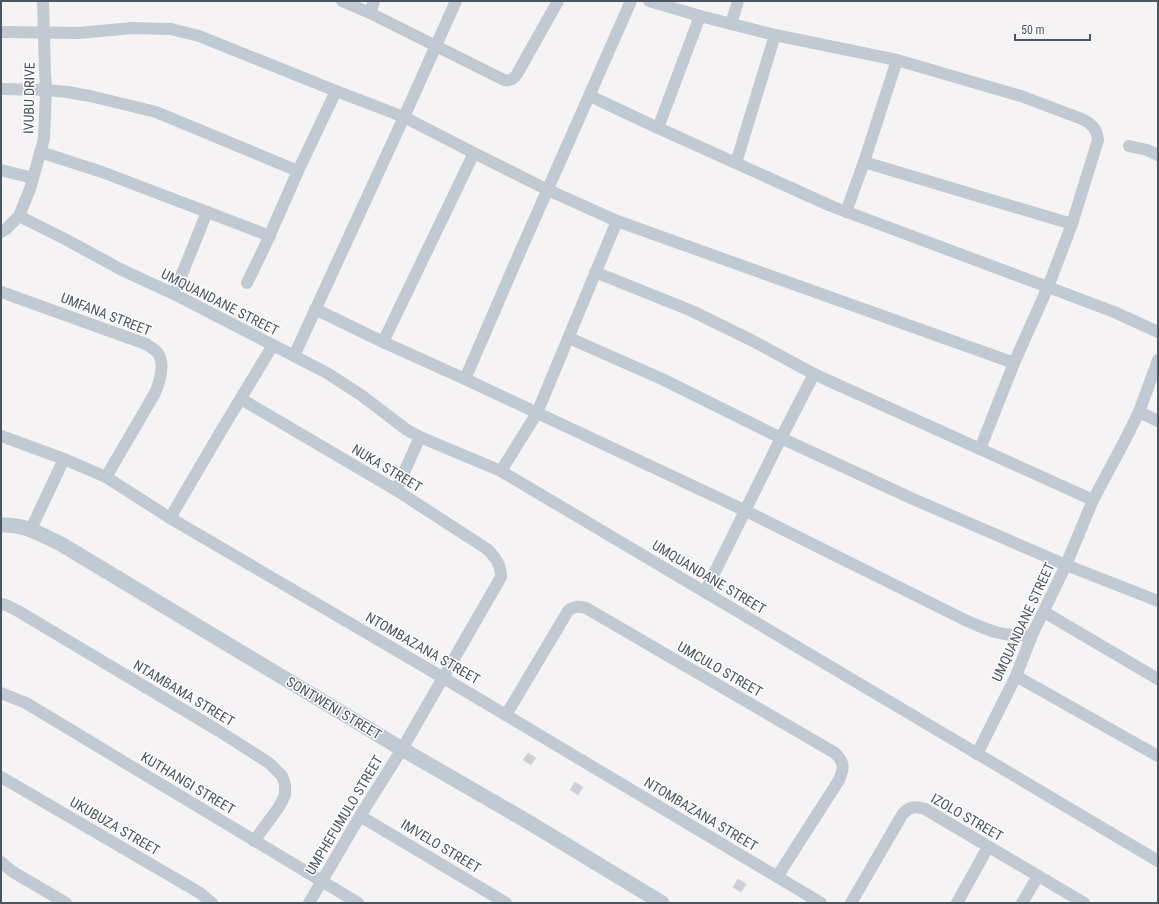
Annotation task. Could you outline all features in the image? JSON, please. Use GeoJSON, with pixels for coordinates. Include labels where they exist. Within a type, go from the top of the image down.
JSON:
{"type":"FeatureCollection","features":[{"type":"Feature","properties":{"kind":"street","name":"IVUBU DRIVE"},"geometry":{"type":"LineString","coordinates":[[19,216],[33,178],[44,139],[46,90],[43,1]]}},
{"type":"Feature","properties":{"kind":"street"},"geometry":{"type":"LineString","coordinates":[[342,1],[370,12],[504,80],[509,81],[515,78],[558,1]]}},
{"type":"Feature","properties":{"kind":"street"},"geometry":{"type":"LineString","coordinates":[[370,12],[374,1]]}},
{"type":"Feature","properties":{"kind":"street"},"geometry":{"type":"LineString","coordinates":[[294,356],[456,1]]}},
{"type":"Feature","properties":{"kind":"street"},"geometry":{"type":"LineString","coordinates":[[466,379],[632,1]]}},
{"type":"Feature","properties":{"kind":"street"},"geometry":{"type":"LineString","coordinates":[[649,1],[775,35],[897,60],[1021,96],[1090,124],[1095,128],[1098,140],[1072,224],[1048,287],[1014,363],[980,449]]}},
{"type":"Feature","properties":{"kind":"street"},"geometry":{"type":"LineString","coordinates":[[731,24],[738,1]]}},
{"type":"Feature","properties":{"kind":"street"},"geometry":{"type":"LineString","coordinates":[[658,128],[700,16]]}},
{"type":"Feature","properties":{"kind":"street"},"geometry":{"type":"LineString","coordinates":[[1,32],[98,32],[132,28],[171,29],[199,36],[404,117],[548,190],[617,221],[1014,363]]}},
{"type":"Feature","properties":{"kind":"street"},"geometry":{"type":"LineString","coordinates":[[736,163],[775,35]]}},
{"type":"Feature","properties":{"kind":"street"},"geometry":{"type":"LineString","coordinates":[[846,212],[897,60]]}},
{"type":"Feature","properties":{"kind":"street"},"geometry":{"type":"LineString","coordinates":[[1,89],[46,90],[90,96],[156,112],[298,171]]}},
{"type":"Feature","properties":{"kind":"street"},"geometry":{"type":"LineString","coordinates":[[247,283],[336,91]]}},
{"type":"Feature","properties":{"kind":"street"},"geometry":{"type":"LineString","coordinates":[[590,96],[846,212],[1114,312],[1158,332]]}},
{"type":"Feature","properties":{"kind":"street"},"geometry":{"type":"LineString","coordinates":[[1129,146],[1147,150],[1158,155]]}},
{"type":"Feature","properties":{"kind":"street"},"geometry":{"type":"LineString","coordinates":[[40,152],[102,172],[270,236]]}},
{"type":"Feature","properties":{"kind":"street"},"geometry":{"type":"LineString","coordinates":[[383,342],[474,153]]}},
{"type":"Feature","properties":{"kind":"street"},"geometry":{"type":"LineString","coordinates":[[864,162],[1072,224]]}},
{"type":"Feature","properties":{"kind":"street"},"geometry":{"type":"LineString","coordinates":[[1,170],[33,178]]}},
{"type":"Feature","properties":{"kind":"street"},"geometry":{"type":"LineString","coordinates":[[174,294],[208,212]]}},
{"type":"Feature","properties":{"kind":"street"},"geometry":{"type":"LineString","coordinates":[[1,232],[19,216]]}},
{"type":"Feature","properties":{"kind":"street","name":"UMQUANDANE STREET"},"geometry":{"type":"LineString","coordinates":[[19,216],[122,270],[174,294],[327,373],[345,384],[396,422],[420,437],[501,471],[1158,861]]}},
{"type":"Feature","properties":{"kind":"street"},"geometry":{"type":"LineString","coordinates":[[501,471],[537,413],[617,221]]}},
{"type":"Feature","properties":{"kind":"street"},"geometry":{"type":"LineString","coordinates":[[595,272],[692,311],[753,341],[814,374],[1093,500]]}},
{"type":"Feature","properties":{"kind":"street","name":"UMFANA STREET"},"geometry":{"type":"LineString","coordinates":[[1,292],[146,344],[156,351],[160,357],[162,370],[158,387],[106,477]]}},
{"type":"Feature","properties":{"kind":"street"},"geometry":{"type":"LineString","coordinates":[[315,309],[746,511],[963,619],[992,632],[1010,636],[1032,635]]}},
{"type":"Feature","properties":{"kind":"street"},"geometry":{"type":"LineString","coordinates":[[569,338],[662,379],[781,438],[913,499],[1066,565],[1158,601]]}},
{"type":"Feature","properties":{"kind":"street"},"geometry":{"type":"LineString","coordinates":[[170,518],[220,431],[273,345]]}},
{"type":"Feature","properties":{"kind":"street","name":"UMQUANDANE STREET"},"geometry":{"type":"LineString","coordinates":[[977,754],[1016,676],[1032,635],[1066,565],[1093,500],[1139,412],[1158,360]]}},
{"type":"Feature","properties":{"kind":"street"},"geometry":{"type":"LineString","coordinates":[[704,592],[814,374]]}},
{"type":"Feature","properties":{"kind":"street","name":"NUKA STREET"},"geometry":{"type":"LineString","coordinates":[[241,399],[396,490],[487,548],[499,564],[501,577]]}},
{"type":"Feature","properties":{"kind":"street"},"geometry":{"type":"LineString","coordinates":[[1139,412],[1158,421]]}},
{"type":"Feature","properties":{"kind":"street","name":"NTOMBAZANA STREET"},"geometry":{"type":"LineString","coordinates":[[1,436],[64,459],[106,477],[170,518],[442,677],[821,903]]}},
{"type":"Feature","properties":{"kind":"street"},"geometry":{"type":"LineString","coordinates":[[396,490],[420,437]]}},
{"type":"Feature","properties":{"kind":"street"},"geometry":{"type":"LineString","coordinates":[[31,530],[64,459]]}},
{"type":"Feature","properties":{"kind":"street","name":"SONTWENI STREET"},"geometry":{"type":"LineString","coordinates":[[1,525],[15,525],[31,530],[61,544],[662,903]]}},
{"type":"Feature","properties":{"kind":"street","name":"UMPHEFUMULO STREET"},"geometry":{"type":"LineString","coordinates":[[310,903],[360,816],[402,749],[442,677],[501,577]]}},
{"type":"Feature","properties":{"kind":"street","name":"NTAMBAMA STREET"},"geometry":{"type":"LineString","coordinates":[[1,604],[18,611],[219,730],[270,763],[282,776],[285,784],[285,795],[279,807],[254,841]]}},
{"type":"Feature","properties":{"kind":"street","name":"UMCULO STREET"},"geometry":{"type":"LineString","coordinates":[[506,715],[568,611],[578,606],[586,608],[835,753],[841,759],[843,765],[839,780],[777,877]]}},
{"type":"Feature","properties":{"kind":"street"},"geometry":{"type":"LineString","coordinates":[[1044,612],[1158,679]]}},
{"type":"Feature","properties":{"kind":"street"},"geometry":{"type":"LineString","coordinates":[[1016,676],[1158,756]]}},
{"type":"Feature","properties":{"kind":"street","name":"KUTHANGI STREET"},"geometry":{"type":"LineString","coordinates":[[1,693],[26,703],[358,903]]}},
{"type":"Feature","properties":{"kind":"street","name":"UKUBUZA STREET"},"geometry":{"type":"LineString","coordinates":[[1,777],[200,893],[212,903]]}},
{"type":"Feature","properties":{"kind":"street","name":"IZOLO STREET"},"geometry":{"type":"LineString","coordinates":[[851,903],[902,815],[907,809],[912,807],[925,809],[1084,903]]}},
{"type":"Feature","properties":{"kind":"street","name":"IMVELO STREET"},"geometry":{"type":"LineString","coordinates":[[360,816],[506,903]]}},
{"type":"Feature","properties":{"kind":"street"},"geometry":{"type":"LineString","coordinates":[[957,903],[988,847]]}},
{"type":"Feature","properties":{"kind":"street"},"geometry":{"type":"LineString","coordinates":[[1,862],[13,872],[66,903]]}},
{"type":"Feature","properties":{"kind":"street"},"geometry":{"type":"LineString","coordinates":[[1022,903],[1038,876]]}},
{"type":"Feature","properties":{"kind":"building"},"geometry":{"type":"Polygon","coordinates":[[[528,753],[536,758],[531,765],[523,760],[528,753]]]}},
{"type":"Feature","properties":{"kind":"building"},"geometry":{"type":"Polygon","coordinates":[[[575,782],[583,787],[578,795],[570,790],[575,782]]]}},
{"type":"Feature","properties":{"kind":"building"},"geometry":{"type":"Polygon","coordinates":[[[738,879],[746,884],[741,892],[733,887],[738,879]]]}}]}
